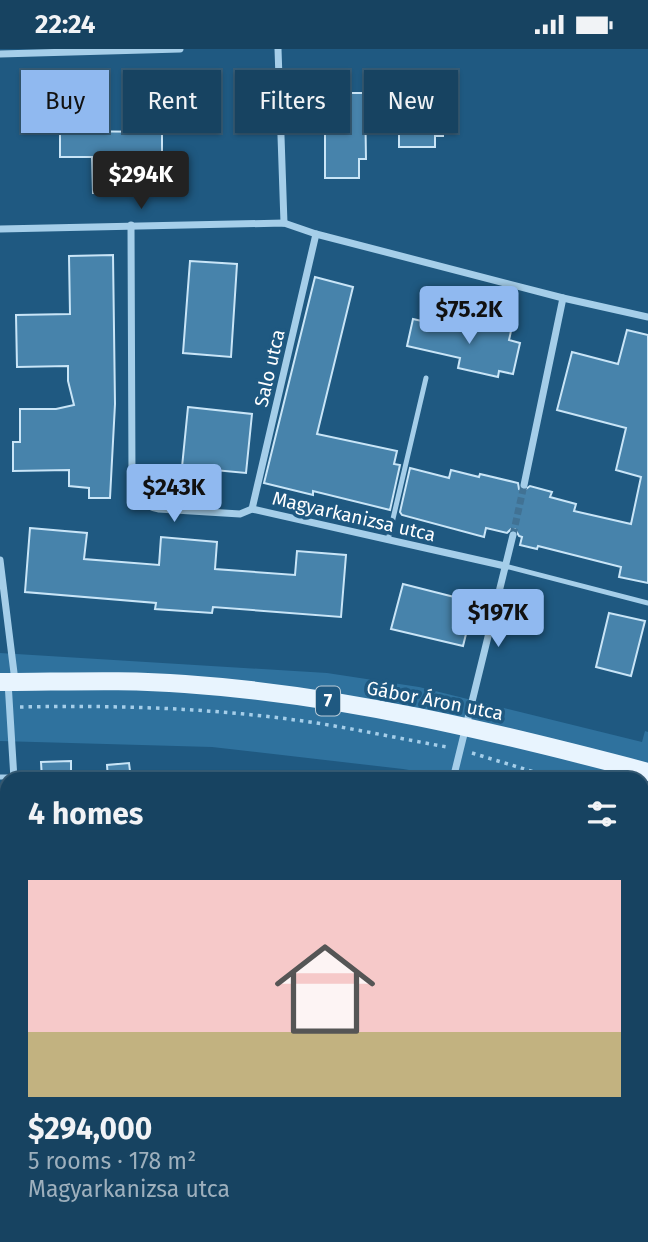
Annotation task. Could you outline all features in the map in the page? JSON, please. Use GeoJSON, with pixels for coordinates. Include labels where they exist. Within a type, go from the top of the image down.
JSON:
{"type":"FeatureCollection","features":[{"type":"Feature","properties":{"kind":"main road","name":"Gábor Áron utca"},"geometry":{"type":"LineString","coordinates":[[8,682],[185,684],[342,703],[465,725],[648,772]]}},
{"type":"Feature","properties":{"kind":"street"},"geometry":{"type":"LineString","coordinates":[[0,54],[180,49]]}},
{"type":"Feature","properties":{"kind":"street"},"geometry":{"type":"LineString","coordinates":[[278,49],[284,223]]}},
{"type":"Feature","properties":{"kind":"street"},"geometry":{"type":"LineString","coordinates":[[0,229],[284,223],[316,234],[563,298],[648,317]]}},
{"type":"Feature","properties":{"kind":"street","name":"Magyarkanizsa utca"},"geometry":{"type":"LineString","coordinates":[[131,225],[132,478],[135,491],[147,506],[240,514],[252,509],[505,566]]}},
{"type":"Feature","properties":{"kind":"street","name":"Salo utca"},"geometry":{"type":"LineString","coordinates":[[252,509],[316,234]]}},
{"type":"Feature","properties":{"kind":"street"},"geometry":{"type":"LineString","coordinates":[[524,485],[563,298]]}},
{"type":"Feature","properties":{"kind":"street"},"geometry":{"type":"LineString","coordinates":[[455,772],[513,535]]}},
{"type":"Feature","properties":{"kind":"street"},"geometry":{"type":"LineString","coordinates":[[0,560],[14,772]]}},
{"type":"Feature","properties":{"kind":"lane"},"geometry":{"type":"LineString","coordinates":[[388,540],[426,378]]}},
{"type":"Feature","properties":{"kind":"lane"},"geometry":{"type":"LineString","coordinates":[[505,566],[648,603]]}},
{"type":"Feature","properties":{"kind":"path"},"geometry":{"type":"LineString","coordinates":[[10,707],[84,706],[201,711],[309,722],[460,749],[534,772]]}},
{"type":"Feature","properties":{"kind":"shaded area"},"geometry":{"type":"Polygon","coordinates":[[[0,653],[327,673],[419,687],[642,742],[645,731],[648,732],[648,772],[421,772],[212,747],[0,741],[0,653]]]}},
{"type":"Feature","properties":{"kind":"building"},"geometry":{"type":"Polygon","coordinates":[[[350,93],[364,93],[366,159],[359,159],[359,178],[325,178],[325,133],[350,133],[350,93]]]}},
{"type":"Feature","properties":{"kind":"building"},"geometry":{"type":"Polygon","coordinates":[[[60,133],[162,133],[162,157],[122,157],[123,192],[93,193],[92,157],[60,157],[60,133]]]}},
{"type":"Feature","properties":{"kind":"building"},"geometry":{"type":"Polygon","coordinates":[[[399,133],[443,133],[443,136],[435,136],[435,147],[399,147],[399,133]]]}},
{"type":"Feature","properties":{"kind":"building"},"geometry":{"type":"Polygon","coordinates":[[[113,255],[115,404],[110,498],[89,498],[89,488],[69,486],[69,470],[13,471],[13,442],[20,442],[20,409],[56,409],[74,405],[68,381],[68,366],[17,367],[16,315],[70,314],[69,256],[113,255]]]}},
{"type":"Feature","properties":{"kind":"building"},"geometry":{"type":"Polygon","coordinates":[[[190,261],[237,264],[231,357],[183,353],[190,261]]]}},
{"type":"Feature","properties":{"kind":"building"},"geometry":{"type":"Polygon","coordinates":[[[315,277],[353,287],[317,434],[397,451],[394,464],[400,465],[390,510],[313,491],[313,495],[264,483],[315,277]]]}},
{"type":"Feature","properties":{"kind":"building"},"geometry":{"type":"Polygon","coordinates":[[[413,319],[471,332],[473,322],[511,331],[509,340],[520,343],[513,374],[499,371],[498,377],[458,368],[460,358],[407,346],[413,319]]]}},
{"type":"Feature","properties":{"kind":"building"},"geometry":{"type":"Polygon","coordinates":[[[627,330],[648,335],[648,583],[619,577],[621,567],[538,546],[537,549],[520,545],[522,537],[515,529],[507,533],[486,528],[484,537],[402,515],[400,512],[410,468],[449,478],[451,470],[479,477],[480,474],[518,483],[519,489],[523,491],[530,486],[552,492],[550,497],[576,504],[574,511],[631,524],[641,477],[616,470],[626,428],[557,410],[572,352],[618,364],[627,330]]]}},
{"type":"Feature","properties":{"kind":"building"},"geometry":{"type":"Polygon","coordinates":[[[188,407],[252,414],[246,473],[182,467],[188,407]]]}},
{"type":"Feature","properties":{"kind":"building"},"geometry":{"type":"Polygon","coordinates":[[[30,528],[87,533],[84,559],[159,565],[161,537],[217,542],[215,569],[295,575],[297,551],[346,555],[341,617],[213,607],[212,613],[155,609],[156,603],[25,592],[30,528]]]}},
{"type":"Feature","properties":{"kind":"building"},"geometry":{"type":"Polygon","coordinates":[[[403,584],[474,602],[463,646],[391,629],[403,584]]]}},
{"type":"Feature","properties":{"kind":"building"},"geometry":{"type":"Polygon","coordinates":[[[609,613],[645,621],[631,676],[596,667],[609,613]]]}},
{"type":"Feature","properties":{"kind":"building"},"geometry":{"type":"Polygon","coordinates":[[[71,761],[71,772],[42,772],[41,762],[71,761]]]}},
{"type":"Feature","properties":{"kind":"building"},"geometry":{"type":"Polygon","coordinates":[[[129,763],[130,772],[108,772],[107,765],[129,763]]]}},
{"type":"Feature","properties":{"kind":"tunnel"},"geometry":{"type":"LineString","coordinates":[[513,535],[524,485]]}}]}
